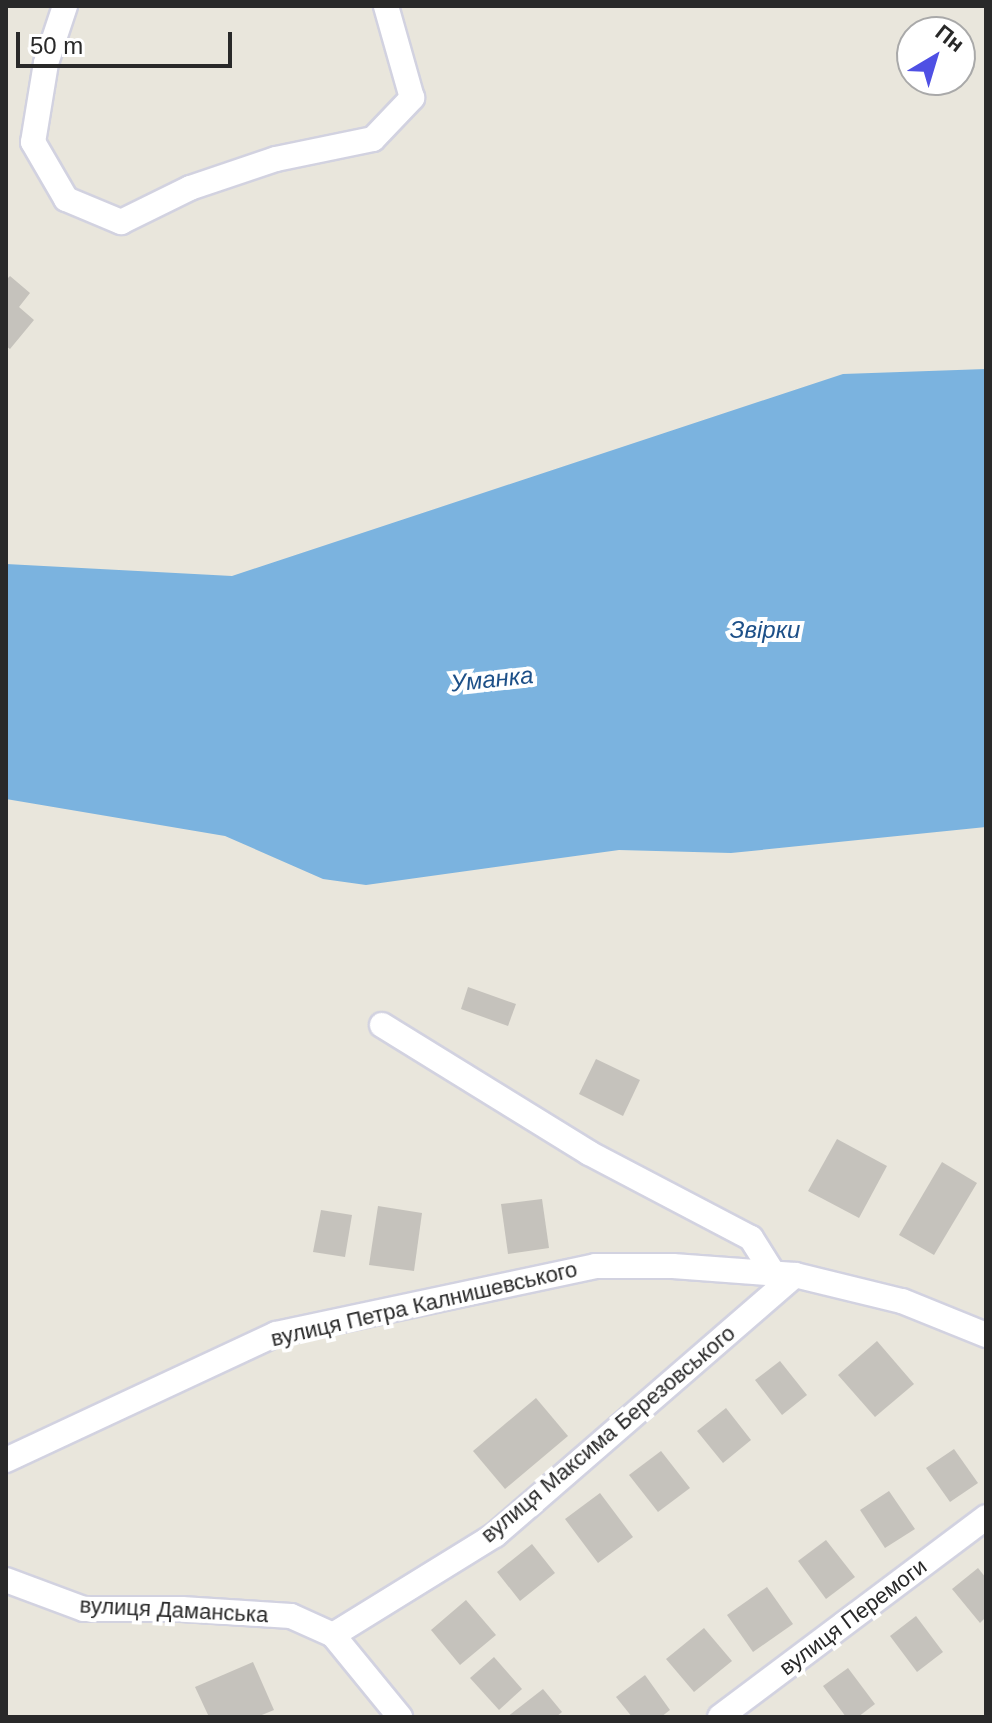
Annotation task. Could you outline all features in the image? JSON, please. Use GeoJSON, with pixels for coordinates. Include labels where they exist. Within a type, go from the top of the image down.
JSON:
{"type":"FeatureCollection","features":[{"type":"Feature","properties":{"kind":"street"},"geometry":{"type":"LineString","coordinates":[[65,6],[46,63],[33,142],[66,199],[121,222],[190,188],[276,159],[373,139],[412,98],[386,6]]}},
{"type":"Feature","properties":{"kind":"street"},"geometry":{"type":"LineString","coordinates":[[382,1025],[589,1153],[751,1238],[784,1274]]}},
{"type":"Feature","properties":{"kind":"street","name":"вулиця Петра Калнишевського"},"geometry":{"type":"LineString","coordinates":[[6,1460],[276,1334],[595,1266],[673,1266],[784,1274],[902,1301],[986,1335]]}},
{"type":"Feature","properties":{"kind":"street","name":"вулиця Максима Березовського"},"geometry":{"type":"LineString","coordinates":[[333,1635],[495,1535],[784,1274]]}},
{"type":"Feature","properties":{"kind":"street","name":"вулиця Перемоги"},"geometry":{"type":"LineString","coordinates":[[720,1717],[986,1517]]}},
{"type":"Feature","properties":{"kind":"street","name":"вулиця Даманська"},"geometry":{"type":"LineString","coordinates":[[6,1580],[84,1609],[182,1609],[291,1616],[333,1635],[400,1717]]}},
{"type":"Feature","properties":{"kind":"water","name":"Звірки"},"geometry":{"type":"Polygon","coordinates":[[[986,369],[986,827],[731,853],[619,850],[366,885],[323,879],[225,836],[6,799],[6,564],[232,576],[843,374],[986,369]]]}},
{"type":"Feature","properties":{"kind":"building"},"geometry":{"type":"Polygon","coordinates":[[[10,276],[30,293],[19,307],[34,320],[10,349],[6,346],[6,280],[10,276]]]}},
{"type":"Feature","properties":{"kind":"building"},"geometry":{"type":"Polygon","coordinates":[[[468,987],[516,1004],[508,1026],[461,1009],[468,987]]]}},
{"type":"Feature","properties":{"kind":"building"},"geometry":{"type":"Polygon","coordinates":[[[596,1059],[640,1080],[623,1116],[579,1094],[596,1059]]]}},
{"type":"Feature","properties":{"kind":"building"},"geometry":{"type":"Polygon","coordinates":[[[837,1139],[887,1166],[859,1218],[808,1191],[837,1139]]]}},
{"type":"Feature","properties":{"kind":"building"},"geometry":{"type":"Polygon","coordinates":[[[942,1162],[977,1183],[934,1255],[899,1235],[942,1162]]]}},
{"type":"Feature","properties":{"kind":"building"},"geometry":{"type":"Polygon","coordinates":[[[542,1199],[549,1248],[508,1254],[501,1204],[542,1199]]]}},
{"type":"Feature","properties":{"kind":"building"},"geometry":{"type":"Polygon","coordinates":[[[378,1206],[422,1213],[414,1271],[369,1265],[378,1206]]]}},
{"type":"Feature","properties":{"kind":"building"},"geometry":{"type":"Polygon","coordinates":[[[321,1210],[352,1215],[345,1257],[313,1252],[321,1210]]]}},
{"type":"Feature","properties":{"kind":"building"},"geometry":{"type":"Polygon","coordinates":[[[877,1341],[914,1384],[875,1417],[838,1375],[877,1341]]]}},
{"type":"Feature","properties":{"kind":"building"},"geometry":{"type":"Polygon","coordinates":[[[780,1361],[807,1395],[782,1415],[755,1380],[780,1361]]]}},
{"type":"Feature","properties":{"kind":"building"},"geometry":{"type":"Polygon","coordinates":[[[536,1398],[568,1436],[505,1489],[473,1451],[536,1398]]]}},
{"type":"Feature","properties":{"kind":"building"},"geometry":{"type":"Polygon","coordinates":[[[726,1408],[751,1440],[723,1463],[697,1431],[726,1408]]]}},
{"type":"Feature","properties":{"kind":"building"},"geometry":{"type":"Polygon","coordinates":[[[954,1449],[978,1483],[950,1502],[926,1468],[954,1449]]]}},
{"type":"Feature","properties":{"kind":"building"},"geometry":{"type":"Polygon","coordinates":[[[661,1451],[690,1488],[658,1512],[629,1475],[661,1451]]]}},
{"type":"Feature","properties":{"kind":"building"},"geometry":{"type":"Polygon","coordinates":[[[889,1491],[915,1529],[885,1548],[860,1510],[889,1491]]]}},
{"type":"Feature","properties":{"kind":"building"},"geometry":{"type":"Polygon","coordinates":[[[600,1493],[633,1537],[598,1563],[565,1519],[600,1493]]]}},
{"type":"Feature","properties":{"kind":"building"},"geometry":{"type":"Polygon","coordinates":[[[826,1540],[855,1577],[826,1599],[798,1561],[826,1540]]]}},
{"type":"Feature","properties":{"kind":"building"},"geometry":{"type":"Polygon","coordinates":[[[532,1544],[555,1573],[520,1601],[497,1572],[532,1544]]]}},
{"type":"Feature","properties":{"kind":"building"},"geometry":{"type":"Polygon","coordinates":[[[978,1568],[986,1578],[986,1617],[980,1623],[952,1589],[978,1568]]]}},
{"type":"Feature","properties":{"kind":"building"},"geometry":{"type":"Polygon","coordinates":[[[767,1587],[793,1624],[753,1652],[727,1615],[767,1587]]]}},
{"type":"Feature","properties":{"kind":"building"},"geometry":{"type":"Polygon","coordinates":[[[466,1600],[496,1635],[460,1665],[431,1630],[466,1600]]]}},
{"type":"Feature","properties":{"kind":"building"},"geometry":{"type":"Polygon","coordinates":[[[916,1616],[943,1652],[917,1672],[890,1636],[916,1616]]]}},
{"type":"Feature","properties":{"kind":"building"},"geometry":{"type":"Polygon","coordinates":[[[704,1628],[732,1661],[694,1692],[666,1659],[704,1628]]]}},
{"type":"Feature","properties":{"kind":"building"},"geometry":{"type":"Polygon","coordinates":[[[494,1657],[522,1689],[499,1710],[470,1678],[494,1657]]]}},
{"type":"Feature","properties":{"kind":"building"},"geometry":{"type":"Polygon","coordinates":[[[253,1662],[274,1710],[257,1717],[209,1717],[195,1687],[253,1662]]]}},
{"type":"Feature","properties":{"kind":"building"},"geometry":{"type":"Polygon","coordinates":[[[848,1668],[875,1704],[858,1717],[846,1717],[823,1686],[848,1668]]]}},
{"type":"Feature","properties":{"kind":"building"},"geometry":{"type":"Polygon","coordinates":[[[645,1675],[670,1710],[661,1717],[632,1717],[616,1697],[645,1675]]]}},
{"type":"Feature","properties":{"kind":"building"},"geometry":{"type":"Polygon","coordinates":[[[543,1689],[562,1712],[556,1717],[507,1717],[543,1689]]]}},
{"type":"Feature","properties":{"kind":"water label","name":"Уманка"},"geometry":{"type":"Point","coordinates":[492,679]}}]}
